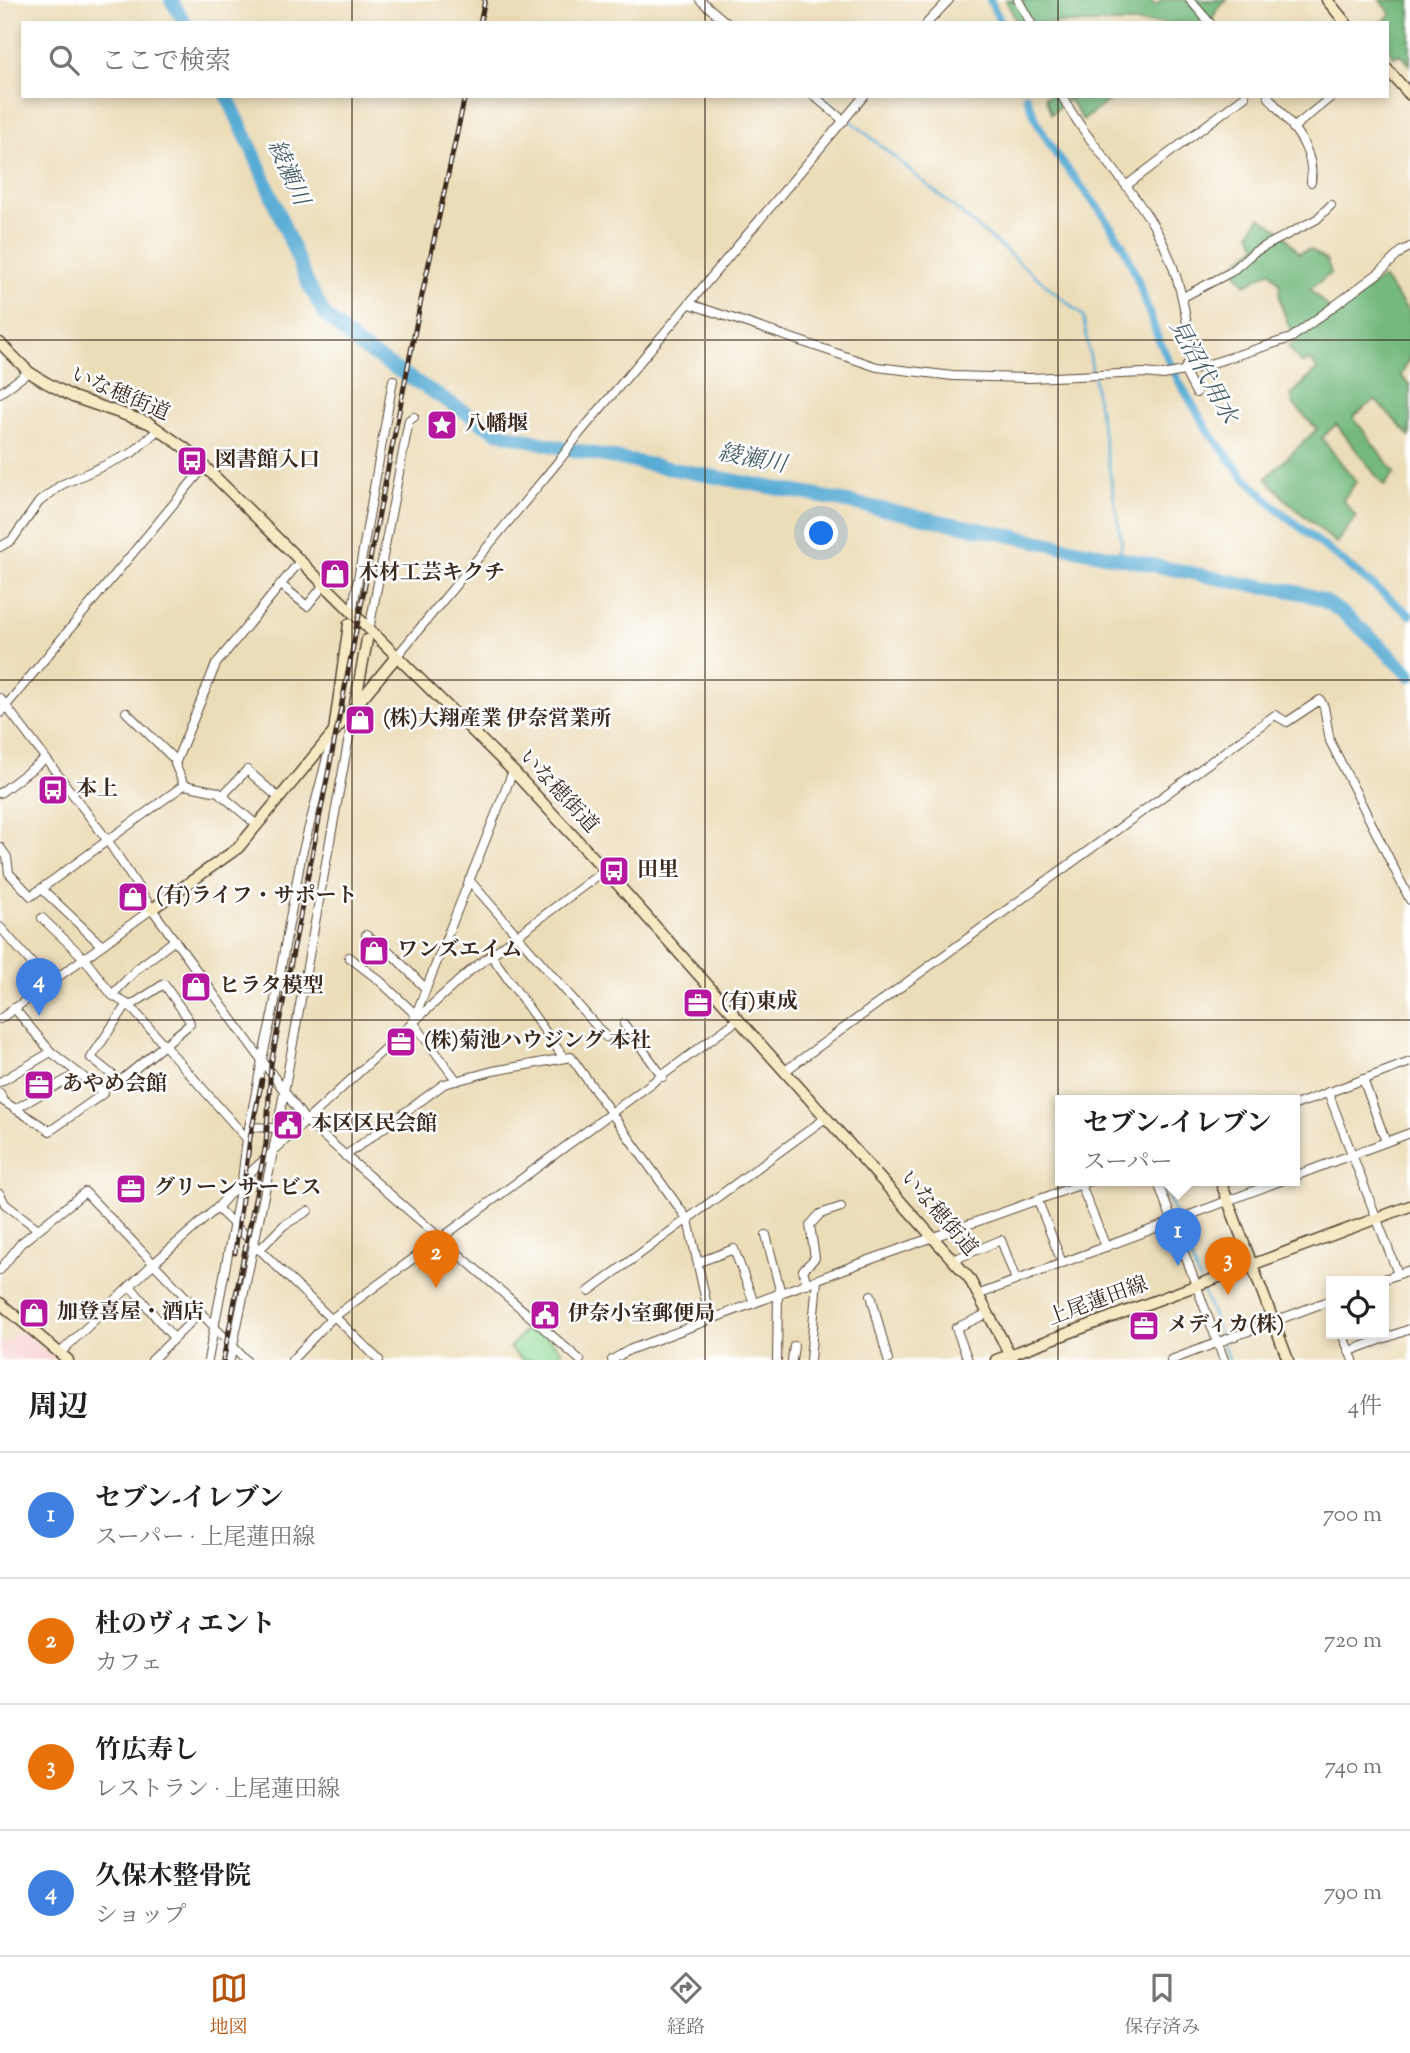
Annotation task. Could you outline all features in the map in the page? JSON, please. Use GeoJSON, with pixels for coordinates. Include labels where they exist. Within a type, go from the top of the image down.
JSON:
{"type":"FeatureCollection","features":[{"type":"Feature","properties":{"kind":"street"},"geometry":{"type":"LineString","coordinates":[[700,0],[725,21]]}},
{"type":"Feature","properties":{"kind":"street"},"geometry":{"type":"LineString","coordinates":[[930,21],[949,0]]}},
{"type":"Feature","properties":{"kind":"street"},"geometry":{"type":"LineString","coordinates":[[1018,0],[1030,21]]}},
{"type":"Feature","properties":{"kind":"street"},"geometry":{"type":"LineString","coordinates":[[1190,0],[1208,21]]}},
{"type":"Feature","properties":{"kind":"street"},"geometry":{"type":"LineString","coordinates":[[1327,0],[1339,20]]}},
{"type":"Feature","properties":{"kind":"street"},"geometry":{"type":"LineString","coordinates":[[1389,71],[1410,95]]}},
{"type":"Feature","properties":{"kind":"street"},"geometry":{"type":"LineString","coordinates":[[816,98],[844,121]]}},
{"type":"Feature","properties":{"kind":"street"},"geometry":{"type":"LineString","coordinates":[[0,1018],[238,848],[579,434],[862,98]]}},
{"type":"Feature","properties":{"kind":"street"},"geometry":{"type":"LineString","coordinates":[[1063,98],[1073,116],[1127,185],[1156,229],[1184,297],[1192,357],[1182,370]]}},
{"type":"Feature","properties":{"kind":"street"},"geometry":{"type":"LineString","coordinates":[[1127,185],[1242,98]]}},
{"type":"Feature","properties":{"kind":"street"},"geometry":{"type":"LineString","coordinates":[[1270,98],[1304,142],[1313,168],[1311,181]]}},
{"type":"Feature","properties":{"kind":"street"},"geometry":{"type":"LineString","coordinates":[[1293,128],[1330,98]]}},
{"type":"Feature","properties":{"kind":"street"},"geometry":{"type":"LineString","coordinates":[[1184,297],[1231,272],[1254,252],[1317,219],[1331,205]]}},
{"type":"Feature","properties":{"kind":"street"},"geometry":{"type":"LineString","coordinates":[[690,304],[877,367],[966,376],[1030,378],[1170,374],[1291,338],[1410,247]]}},
{"type":"Feature","properties":{"kind":"street","name":"いな穂街道"},"geometry":{"type":"LineString","coordinates":[[0,343],[29,372],[73,397],[127,414],[159,429],[205,466],[324,585],[350,618],[396,657],[513,771],[605,870],[953,1260],[980,1294],[1012,1357]]}},
{"type":"Feature","properties":{"kind":"street"},"geometry":{"type":"LineString","coordinates":[[1182,370],[1196,393]]}},
{"type":"Feature","properties":{"kind":"street"},"geometry":{"type":"LineString","coordinates":[[0,393],[29,372]]}},
{"type":"Feature","properties":{"kind":"street"},"geometry":{"type":"LineString","coordinates":[[208,1360],[242,1181],[249,1127],[301,858],[334,731],[350,618],[393,380]]}},
{"type":"Feature","properties":{"kind":"street"},"geometry":{"type":"LineString","coordinates":[[230,1360],[257,1247],[276,1128],[368,635],[409,420],[414,417]]}},
{"type":"Feature","properties":{"kind":"street"},"geometry":{"type":"LineString","coordinates":[[0,547],[12,540],[39,502],[61,485],[132,453],[159,429]]}},
{"type":"Feature","properties":{"kind":"street"},"geometry":{"type":"LineString","coordinates":[[3,709],[205,466]]}},
{"type":"Feature","properties":{"kind":"street"},"geometry":{"type":"LineString","coordinates":[[184,785],[174,764],[216,664],[300,561]]}},
{"type":"Feature","properties":{"kind":"street"},"geometry":{"type":"LineString","coordinates":[[280,584],[307,606],[324,585]]}},
{"type":"Feature","properties":{"kind":"street"},"geometry":{"type":"LineString","coordinates":[[0,698],[3,709],[108,841],[152,909],[306,1121],[580,1360]]}},
{"type":"Feature","properties":{"kind":"street"},"geometry":{"type":"LineString","coordinates":[[785,1071],[1275,715],[1287,722],[1320,700],[1325,708],[1330,741],[1410,900]]}},
{"type":"Feature","properties":{"kind":"street"},"geometry":{"type":"LineString","coordinates":[[126,712],[176,761]]}},
{"type":"Feature","properties":{"kind":"street"},"geometry":{"type":"LineString","coordinates":[[0,793],[44,759]]}},
{"type":"Feature","properties":{"kind":"street"},"geometry":{"type":"LineString","coordinates":[[222,796],[247,770],[279,798]]}},
{"type":"Feature","properties":{"kind":"street"},"geometry":{"type":"LineString","coordinates":[[415,1019],[513,771]]}},
{"type":"Feature","properties":{"kind":"street"},"geometry":{"type":"LineString","coordinates":[[0,847],[7,857],[9,873],[30,896],[184,785],[218,792],[257,825]]}},
{"type":"Feature","properties":{"kind":"street"},"geometry":{"type":"LineString","coordinates":[[0,1303],[64,1356],[130,1286],[217,1208],[242,1181],[415,1019],[491,955],[605,870]]}},
{"type":"Feature","properties":{"kind":"street"},"geometry":{"type":"LineString","coordinates":[[469,880],[606,1037]]}},
{"type":"Feature","properties":{"kind":"street"},"geometry":{"type":"LineString","coordinates":[[42,889],[101,946]]}},
{"type":"Feature","properties":{"kind":"street"},"geometry":{"type":"LineString","coordinates":[[42,918],[84,958],[112,995],[129,1005],[247,1139]]}},
{"type":"Feature","properties":{"kind":"street"},"geometry":{"type":"LineString","coordinates":[[0,927],[49,983]]}},
{"type":"Feature","properties":{"kind":"street"},"geometry":{"type":"LineString","coordinates":[[366,935],[390,952],[426,989]]}},
{"type":"Feature","properties":{"kind":"street"},"geometry":{"type":"LineString","coordinates":[[112,995],[138,968],[175,940]]}},
{"type":"Feature","properties":{"kind":"street"},"geometry":{"type":"LineString","coordinates":[[491,955],[564,1058]]}},
{"type":"Feature","properties":{"kind":"street"},"geometry":{"type":"LineString","coordinates":[[349,957],[380,981],[415,1019],[457,1081]]}},
{"type":"Feature","properties":{"kind":"street"},"geometry":{"type":"LineString","coordinates":[[164,984],[190,1024],[120,1081],[92,1058],[129,1005],[164,984]]}},
{"type":"Feature","properties":{"kind":"street"},"geometry":{"type":"LineString","coordinates":[[0,1093],[3,1101],[50,1131],[104,1093],[51,1052],[14,1008]]}},
{"type":"Feature","properties":{"kind":"street"},"geometry":{"type":"LineString","coordinates":[[292,1360],[333,1318],[739,1019]]}},
{"type":"Feature","properties":{"kind":"street"},"geometry":{"type":"LineString","coordinates":[[624,1024],[663,1077]]}},
{"type":"Feature","properties":{"kind":"street"},"geometry":{"type":"LineString","coordinates":[[0,1082],[51,1052]]}},
{"type":"Feature","properties":{"kind":"street"},"geometry":{"type":"LineString","coordinates":[[345,1156],[444,1084],[493,1071],[571,1057],[688,1220],[710,1320]]}},
{"type":"Feature","properties":{"kind":"street"},"geometry":{"type":"LineString","coordinates":[[1300,1103],[1410,1062]]}},
{"type":"Feature","properties":{"kind":"street"},"geometry":{"type":"LineString","coordinates":[[15,1109],[78,1073]]}},
{"type":"Feature","properties":{"kind":"street"},"geometry":{"type":"LineString","coordinates":[[1363,1079],[1386,1142]]}},
{"type":"Feature","properties":{"kind":"street"},"geometry":{"type":"LineString","coordinates":[[1328,1092],[1398,1274]]}},
{"type":"Feature","properties":{"kind":"street"},"geometry":{"type":"LineString","coordinates":[[589,1291],[827,1117]]}},
{"type":"Feature","properties":{"kind":"street"},"geometry":{"type":"LineString","coordinates":[[249,1127],[276,1128]]}},
{"type":"Feature","properties":{"kind":"street"},"geometry":{"type":"LineString","coordinates":[[1300,1174],[1410,1133]]}},
{"type":"Feature","properties":{"kind":"street"},"geometry":{"type":"LineString","coordinates":[[612,1360],[629,1350],[754,1303],[1078,1186]]}},
{"type":"Feature","properties":{"kind":"street"},"geometry":{"type":"LineString","coordinates":[[1081,1186],[1106,1247]]}},
{"type":"Feature","properties":{"kind":"street"},"geometry":{"type":"LineString","coordinates":[[1159,1186],[1224,1360]]}},
{"type":"Feature","properties":{"kind":"street"},"geometry":{"type":"LineString","coordinates":[[1222,1186],[1289,1360]]}},
{"type":"Feature","properties":{"kind":"street"},"geometry":{"type":"LineString","coordinates":[[980,1294],[1228,1201],[1261,1186]]}},
{"type":"Feature","properties":{"kind":"street"},"geometry":{"type":"LineString","coordinates":[[0,1270],[21,1243],[85,1192],[246,1360]]}},
{"type":"Feature","properties":{"kind":"street"},"geometry":{"type":"LineString","coordinates":[[0,1194],[5,1204],[38,1229]]}},
{"type":"Feature","properties":{"kind":"street"},"geometry":{"type":"LineString","coordinates":[[1038,1201],[1062,1264]]}},
{"type":"Feature","properties":{"kind":"street","name":"上尾蓮田線"},"geometry":{"type":"LineString","coordinates":[[996,1360],[1012,1357],[1410,1206]]}},
{"type":"Feature","properties":{"kind":"street"},"geometry":{"type":"LineString","coordinates":[[807,1284],[803,1270],[815,1258],[810,1225],[821,1213],[841,1207]]}},
{"type":"Feature","properties":{"kind":"street"},"geometry":{"type":"LineString","coordinates":[[217,1208],[379,1360]]}},
{"type":"Feature","properties":{"kind":"street"},"geometry":{"type":"LineString","coordinates":[[257,1247],[284,1225],[308,1211]]}},
{"type":"Feature","properties":{"kind":"street"},"geometry":{"type":"LineString","coordinates":[[766,1235],[780,1294],[777,1360]]}},
{"type":"Feature","properties":{"kind":"street"},"geometry":{"type":"LineString","coordinates":[[953,1260],[1001,1240],[1016,1280]]}},
{"type":"Feature","properties":{"kind":"street"},"geometry":{"type":"LineString","coordinates":[[699,1262],[734,1249],[754,1303]]}},
{"type":"Feature","properties":{"kind":"street"},"geometry":{"type":"LineString","coordinates":[[1389,1278],[1410,1270]]}},
{"type":"Feature","properties":{"kind":"street"},"geometry":{"type":"LineString","coordinates":[[810,1360],[817,1280]]}},
{"type":"Feature","properties":{"kind":"street"},"geometry":{"type":"LineString","coordinates":[[130,1286],[174,1338]]}},
{"type":"Feature","properties":{"kind":"street"},"geometry":{"type":"LineString","coordinates":[[871,1295],[888,1360]]}},
{"type":"Feature","properties":{"kind":"street"},"geometry":{"type":"LineString","coordinates":[[1171,1360],[1326,1303]]}},
{"type":"Feature","properties":{"kind":"street"},"geometry":{"type":"LineString","coordinates":[[152,1360],[201,1312]]}},
{"type":"Feature","properties":{"kind":"street"},"geometry":{"type":"LineString","coordinates":[[968,1360],[956,1328],[989,1313]]}},
{"type":"Feature","properties":{"kind":"street"},"geometry":{"type":"LineString","coordinates":[[1344,1339],[1351,1356],[1410,1329]]}},
{"type":"Feature","properties":{"kind":"street"},"geometry":{"type":"LineString","coordinates":[[792,1360],[794,1346]]}},
{"type":"Feature","properties":{"kind":"shaded area"},"geometry":{"type":"Polygon","coordinates":[[[24,1327],[28,1331],[26,1334],[56,1360],[0,1360],[0,1339],[5,1344],[24,1327]]]}},
{"type":"Feature","properties":{"kind":"green space"},"geometry":{"type":"Polygon","coordinates":[[[1006,0],[1149,0],[1156,5],[1161,0],[1226,0],[1212,21],[1016,21],[1006,0]]]}},
{"type":"Feature","properties":{"kind":"green space"},"geometry":{"type":"Polygon","coordinates":[[[1380,0],[1410,0],[1410,65],[1400,54],[1394,57],[1389,50],[1389,21],[1384,21],[1391,14],[1380,0]]]}},
{"type":"Feature","properties":{"kind":"green space"},"geometry":{"type":"Polygon","coordinates":[[[1046,98],[1112,98],[1083,120],[1069,99],[1051,114],[1046,98]]]}},
{"type":"Feature","properties":{"kind":"green space"},"geometry":{"type":"Polygon","coordinates":[[[1260,217],[1280,230],[1299,253],[1310,249],[1327,261],[1331,273],[1310,289],[1332,312],[1383,278],[1410,313],[1410,357],[1401,376],[1410,385],[1410,436],[1375,400],[1353,417],[1395,473],[1384,486],[1336,424],[1322,438],[1356,482],[1343,500],[1356,517],[1336,543],[1286,500],[1266,478],[1317,429],[1294,405],[1291,395],[1317,370],[1312,360],[1301,363],[1288,346],[1294,342],[1282,306],[1280,284],[1270,271],[1246,285],[1236,273],[1240,259],[1257,246],[1250,233],[1260,217]]]}},
{"type":"Feature","properties":{"kind":"green space"},"geometry":{"type":"Polygon","coordinates":[[[532,1323],[562,1351],[554,1360],[522,1360],[509,1348],[532,1323]]]}},
{"type":"Feature","properties":{"kind":"waterway","name":"綾瀬川"},"geometry":{"type":"LineString","coordinates":[[171,0],[184,21]]}},
{"type":"Feature","properties":{"kind":"waterway"},"geometry":{"type":"LineString","coordinates":[[707,0],[732,21]]}},
{"type":"Feature","properties":{"kind":"waterway","name":"見沼代用水"},"geometry":{"type":"LineString","coordinates":[[990,0],[1000,21]]}},
{"type":"Feature","properties":{"kind":"waterway","name":"綾瀬川"},"geometry":{"type":"LineString","coordinates":[[228,98],[307,282],[325,315],[359,346],[497,432],[562,448],[828,498],[1305,594],[1324,601],[1345,615],[1410,675]]}},
{"type":"Feature","properties":{"kind":"waterway"},"geometry":{"type":"LineString","coordinates":[[824,98],[844,114]]}},
{"type":"Feature","properties":{"kind":"waterway","name":"見沼代用水"},"geometry":{"type":"LineString","coordinates":[[1027,98],[1055,153],[1102,213],[1123,245],[1158,338],[1178,380],[1209,432],[1243,476],[1277,509],[1410,615]]}},
{"type":"Feature","properties":{"kind":"waterway"},"geometry":{"type":"LineString","coordinates":[[849,119],[1083,316],[1122,544],[1118,557]]}},
{"type":"Feature","properties":{"kind":"waterway"},"geometry":{"type":"LineString","coordinates":[[1164,1186],[1200,1282]]}},
{"type":"Feature","properties":{"kind":"waterway"},"geometry":{"type":"LineString","coordinates":[[1202,1288],[1221,1338]]}},
{"type":"Feature","properties":{"kind":"waterway"},"geometry":{"type":"LineString","coordinates":[[1223,1344],[1229,1360]]}},
{"type":"Feature","properties":{"kind":"railway"},"geometry":{"type":"LineString","coordinates":[[480,21],[485,0]]}},
{"type":"Feature","properties":{"kind":"railway"},"geometry":{"type":"LineString","coordinates":[[223,1360],[266,1144],[271,1064],[421,300],[465,98]]}},
{"type":"Feature","properties":{"kind":"railway"},"geometry":{"type":"LineString","coordinates":[[235,1253],[250,1138],[262,1080]]}},
{"type":"Feature","properties":{"kind":"place","name":"八幡堰"},"geometry":{"type":"Point","coordinates":[442,425]}},
{"type":"Feature","properties":{"kind":"place","name":"図書館入口"},"geometry":{"type":"Point","coordinates":[192,461]}},
{"type":"Feature","properties":{"kind":"place","name":"木材工芸キクチ"},"geometry":{"type":"Point","coordinates":[335,574]}},
{"type":"Feature","properties":{"kind":"place","name":"(株)大翔産業 伊奈営業所"},"geometry":{"type":"Point","coordinates":[360,720]}},
{"type":"Feature","properties":{"kind":"place","name":"本上"},"geometry":{"type":"Point","coordinates":[53,790]}},
{"type":"Feature","properties":{"kind":"place","name":"田里"},"geometry":{"type":"Point","coordinates":[614,871]}},
{"type":"Feature","properties":{"kind":"place","name":"(有)ライフ・サポート"},"geometry":{"type":"Point","coordinates":[133,897]}},
{"type":"Feature","properties":{"kind":"place","name":"ワンズエイム"},"geometry":{"type":"Point","coordinates":[374,951]}},
{"type":"Feature","properties":{"kind":"place","name":"ヒラタ模型"},"geometry":{"type":"Point","coordinates":[196,987]}},
{"type":"Feature","properties":{"kind":"place","name":"(有)東成"},"geometry":{"type":"Point","coordinates":[698,1003]}},
{"type":"Feature","properties":{"kind":"place","name":"久保木整骨院"},"geometry":{"type":"Point","coordinates":[39,1016]}},
{"type":"Feature","properties":{"kind":"place","name":"(株)菊池ハウジング 本社"},"geometry":{"type":"Point","coordinates":[401,1042]}},
{"type":"Feature","properties":{"kind":"place","name":"あやめ会館"},"geometry":{"type":"Point","coordinates":[39,1085]}},
{"type":"Feature","properties":{"kind":"place","name":"本区区民会館"},"geometry":{"type":"Point","coordinates":[288,1125]}},
{"type":"Feature","properties":{"kind":"place","name":"グリーンサービス"},"geometry":{"type":"Point","coordinates":[131,1189]}},
{"type":"Feature","properties":{"kind":"place","name":"セブン-イレブン"},"geometry":{"type":"Point","coordinates":[1178,1266]}},
{"type":"Feature","properties":{"kind":"place","name":"杜のヴィエント"},"geometry":{"type":"Point","coordinates":[436,1288]}},
{"type":"Feature","properties":{"kind":"place","name":"竹広寿し"},"geometry":{"type":"Point","coordinates":[1228,1295]}},
{"type":"Feature","properties":{"kind":"place","name":"加登喜屋・酒店"},"geometry":{"type":"Point","coordinates":[34,1313]}},
{"type":"Feature","properties":{"kind":"place","name":"伊奈小室郵便局"},"geometry":{"type":"Point","coordinates":[545,1315]}},
{"type":"Feature","properties":{"kind":"place","name":"メディカ(株)"},"geometry":{"type":"Point","coordinates":[1144,1326]}}]}
